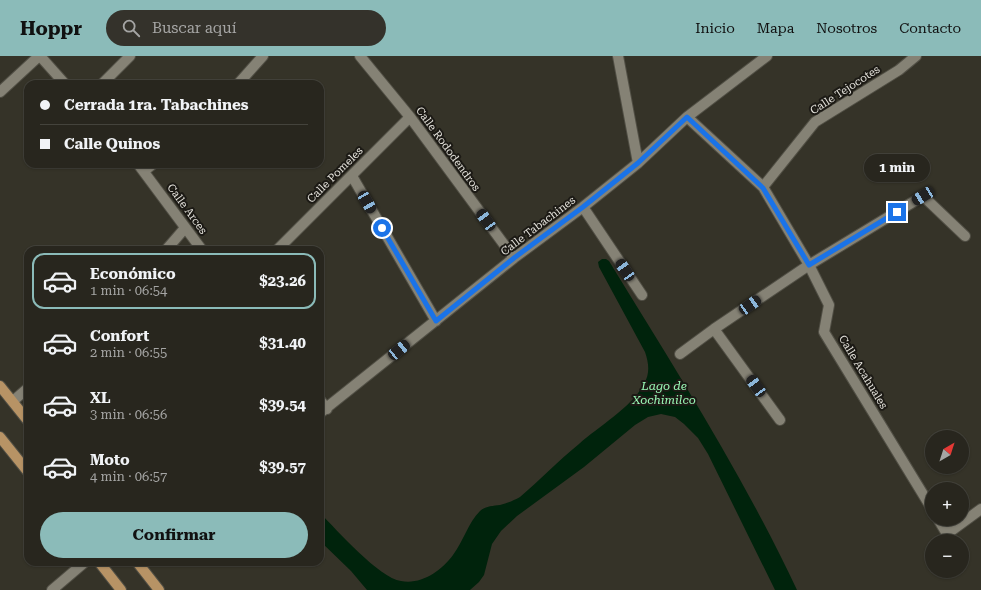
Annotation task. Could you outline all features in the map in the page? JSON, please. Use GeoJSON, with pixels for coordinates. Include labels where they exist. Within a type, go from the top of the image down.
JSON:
{"type":"FeatureCollection","features":[{"type":"Feature","properties":{"kind":"main road"},"geometry":{"type":"LineString","coordinates":[[0,386],[24,416]]}},
{"type":"Feature","properties":{"kind":"main road"},"geometry":{"type":"LineString","coordinates":[[0,436],[24,467]]}},
{"type":"Feature","properties":{"kind":"main road"},"geometry":{"type":"LineString","coordinates":[[102,566],[121,590]]}},
{"type":"Feature","properties":{"kind":"main road"},"geometry":{"type":"LineString","coordinates":[[140,566],[159,590]]}},
{"type":"Feature","properties":{"kind":"street"},"geometry":{"type":"LineString","coordinates":[[0,92],[40,56],[61,80]]}},
{"type":"Feature","properties":{"kind":"street"},"geometry":{"type":"LineString","coordinates":[[106,80],[130,56]]}},
{"type":"Feature","properties":{"kind":"street"},"geometry":{"type":"LineString","coordinates":[[242,80],[263,56]]}},
{"type":"Feature","properties":{"kind":"street","name":"Calle Rododendros"},"geometry":{"type":"LineString","coordinates":[[360,56],[410,117],[514,258]]}},
{"type":"Feature","properties":{"kind":"street"},"geometry":{"type":"LineString","coordinates":[[618,56],[638,163]]}},
{"type":"Feature","properties":{"kind":"street","name":"Calle Tabachines"},"geometry":{"type":"LineString","coordinates":[[324,410],[514,258],[583,207],[638,163],[687,117],[767,56]]}},
{"type":"Feature","properties":{"kind":"street","name":"Calle Tejocotes"},"geometry":{"type":"LineString","coordinates":[[763,188],[815,122],[899,70],[916,56]]}},
{"type":"Feature","properties":{"kind":"street","name":"Calle Pomeles"},"geometry":{"type":"LineString","coordinates":[[281,246],[410,117]]}},
{"type":"Feature","properties":{"kind":"street","name":"Calle Acahuales"},"geometry":{"type":"LineString","coordinates":[[687,117],[763,188],[809,265],[829,305],[824,332],[925,498]]}},
{"type":"Feature","properties":{"kind":"street","name":"Calle Arces"},"geometry":{"type":"LineString","coordinates":[[141,168],[199,246]]}},
{"type":"Feature","properties":{"kind":"street"},"geometry":{"type":"LineString","coordinates":[[352,176],[436,321]]}},
{"type":"Feature","properties":{"kind":"street"},"geometry":{"type":"LineString","coordinates":[[680,354],[714,328],[809,265],[923,196],[965,236]]}},
{"type":"Feature","properties":{"kind":"street"},"geometry":{"type":"LineString","coordinates":[[583,207],[642,295]]}},
{"type":"Feature","properties":{"kind":"street"},"geometry":{"type":"LineString","coordinates":[[169,246],[185,228]]}},
{"type":"Feature","properties":{"kind":"street"},"geometry":{"type":"LineString","coordinates":[[714,328],[780,420]]}},
{"type":"Feature","properties":{"kind":"street"},"geometry":{"type":"LineString","coordinates":[[13,401],[24,391]]}},
{"type":"Feature","properties":{"kind":"street"},"geometry":{"type":"LineString","coordinates":[[969,518],[981,509]]}},
{"type":"Feature","properties":{"kind":"street"},"geometry":{"type":"LineString","coordinates":[[942,526],[947,534],[958,526]]}},
{"type":"Feature","properties":{"kind":"street"},"geometry":{"type":"LineString","coordinates":[[52,590],[80,566]]}},
{"type":"Feature","properties":{"kind":"water","name":"Lago de Xochimilco"},"geometry":{"type":"Polygon","coordinates":[[[602,259],[609,261],[708,423],[754,505],[797,590],[775,590],[708,454],[698,438],[675,417],[661,414],[648,417],[635,425],[584,467],[517,516],[501,531],[492,544],[484,575],[470,590],[367,590],[351,571],[324,545],[324,517],[347,541],[381,572],[401,581],[408,582],[423,579],[437,571],[448,561],[457,550],[472,521],[482,509],[503,504],[520,497],[571,450],[623,409],[638,393],[647,376],[648,364],[645,352],[599,267],[598,262],[602,259]]]}},
{"type":"Feature","properties":{"kind":"route"},"geometry":{"type":"LineString","coordinates":[[382,228],[436,321],[514,258],[583,207],[638,163],[687,117],[763,188],[809,265],[897,212]]}}]}
